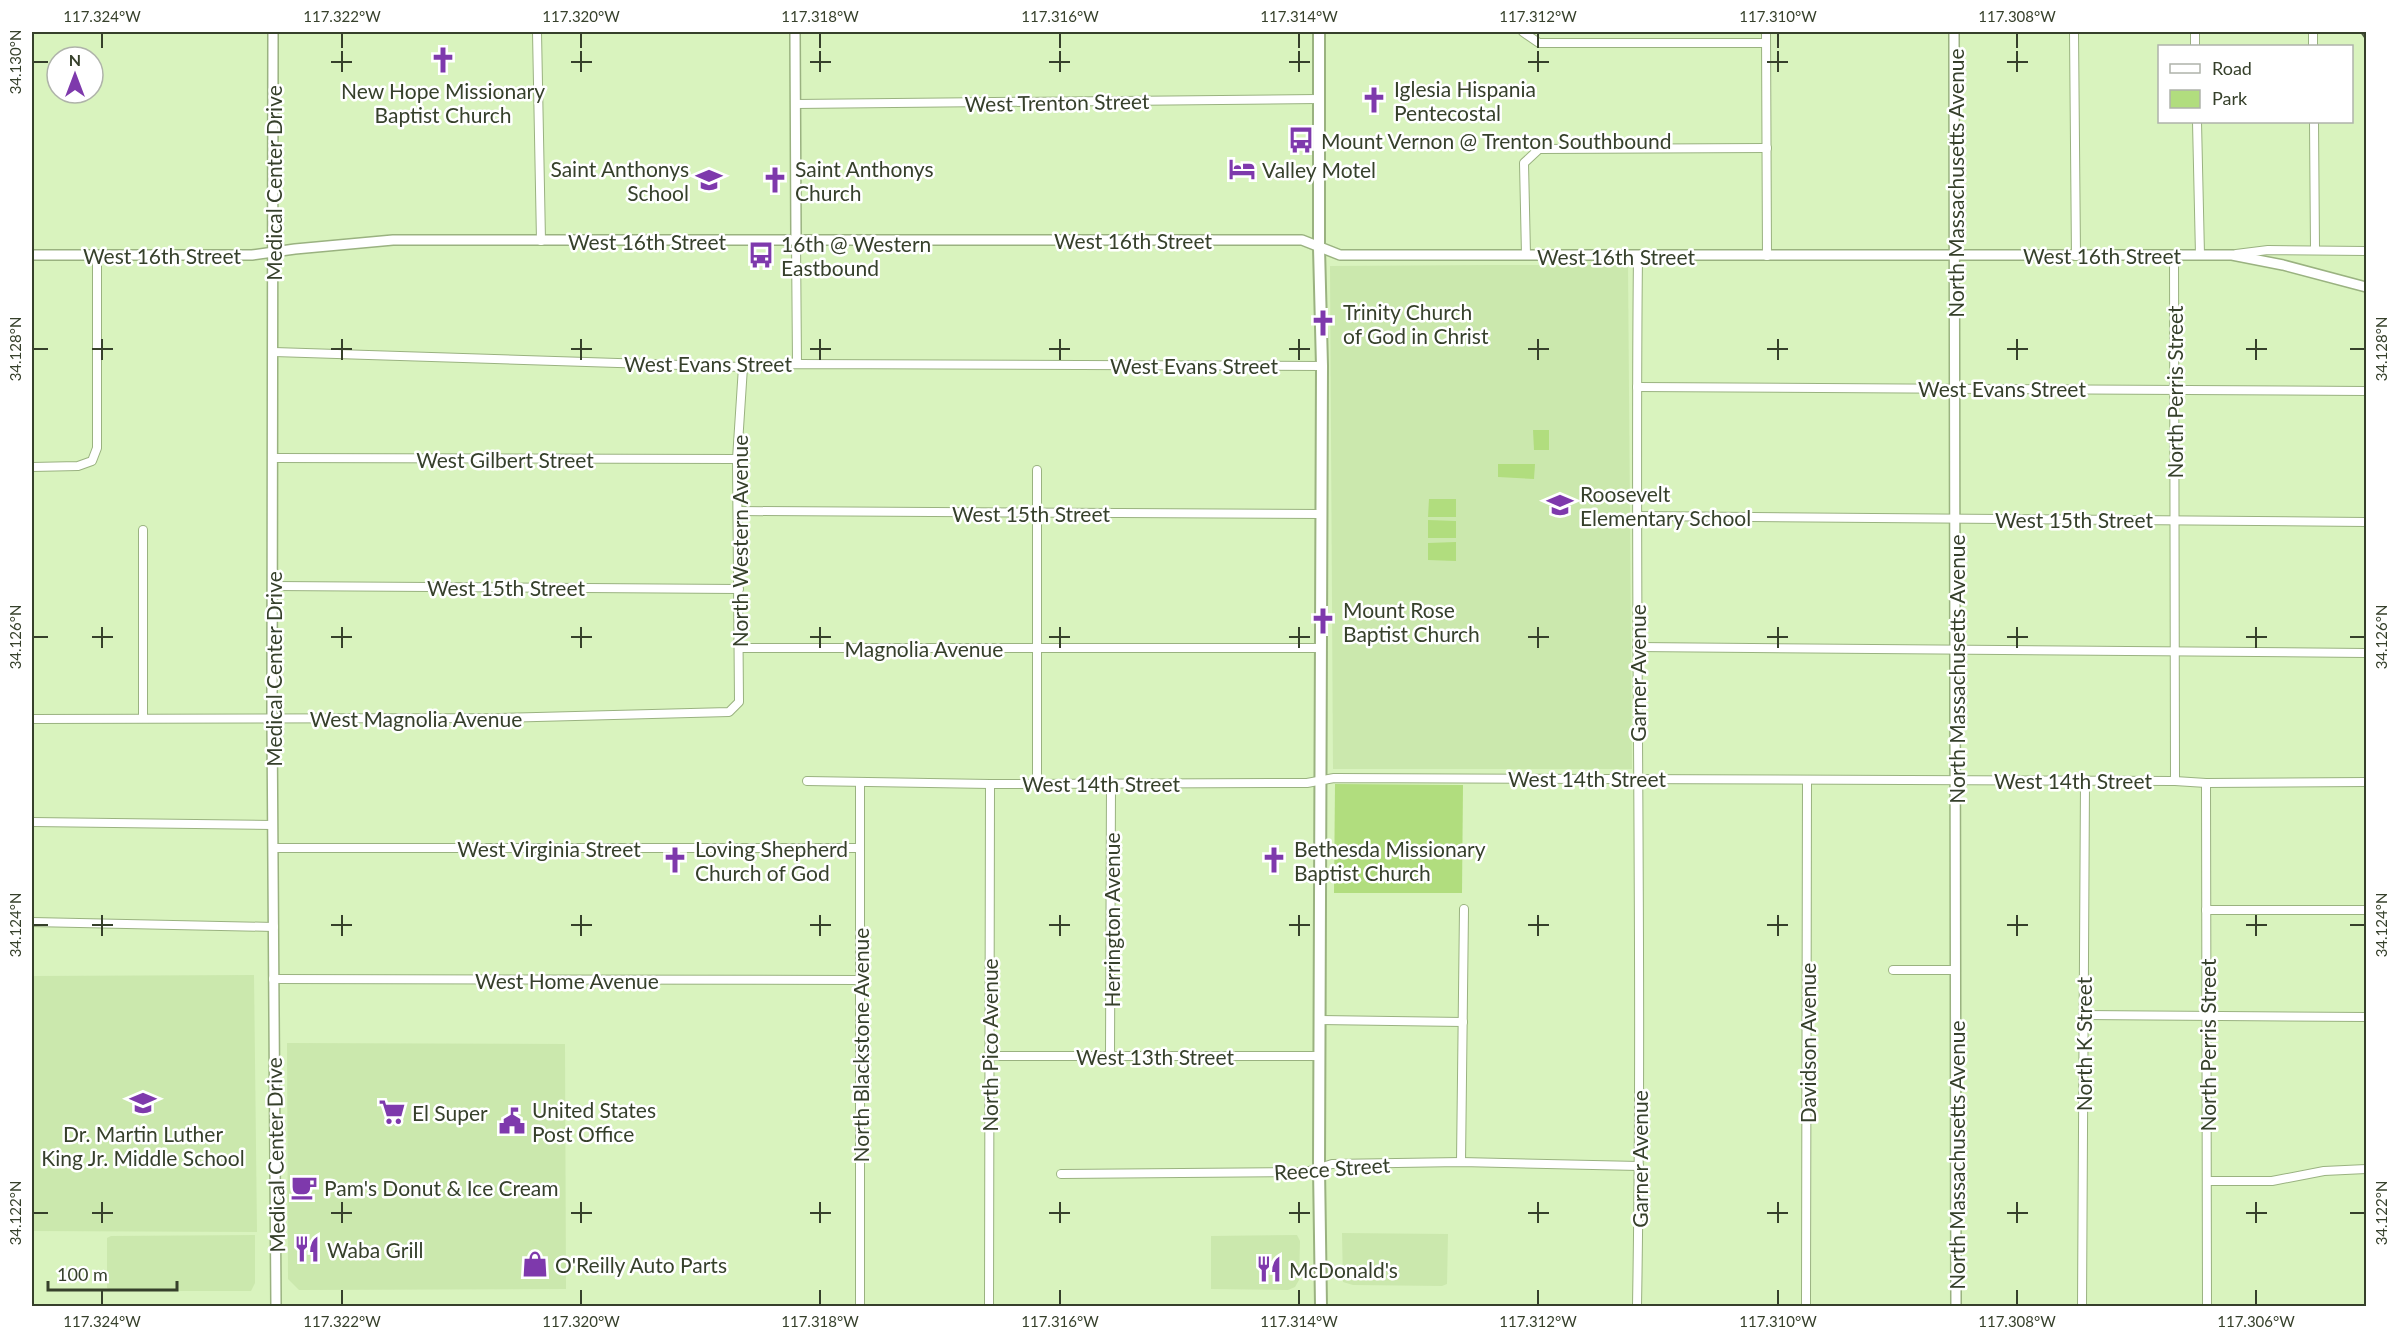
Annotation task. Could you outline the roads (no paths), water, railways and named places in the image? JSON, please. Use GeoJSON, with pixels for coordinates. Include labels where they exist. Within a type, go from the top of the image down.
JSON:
{"type":"FeatureCollection","features":[{"type":"Feature","properties":{"kind":"main road"},"geometry":{"type":"LineString","coordinates":[[1319,32],[1319,248],[1322,366],[1319,1168],[1321,1306]]}},
{"type":"Feature","properties":{"kind":"street","name":"Medical Center Drive"},"geometry":{"type":"LineString","coordinates":[[273,32],[272,719],[276,1306]]}},
{"type":"Feature","properties":{"kind":"street"},"geometry":{"type":"LineString","coordinates":[[537,32],[541,241]]}},
{"type":"Feature","properties":{"kind":"street"},"geometry":{"type":"LineString","coordinates":[[795,32],[797,364]]}},
{"type":"Feature","properties":{"kind":"street"},"geometry":{"type":"LineString","coordinates":[[1523,32],[1539,43],[1766,43]]}},
{"type":"Feature","properties":{"kind":"street"},"geometry":{"type":"LineString","coordinates":[[1766,32],[1767,256]]}},
{"type":"Feature","properties":{"kind":"street","name":"North Massachusetts Avenue"},"geometry":{"type":"LineString","coordinates":[[1954,32],[1957,650],[1956,1306]]}},
{"type":"Feature","properties":{"kind":"street"},"geometry":{"type":"LineString","coordinates":[[2074,32],[2076,256]]}},
{"type":"Feature","properties":{"kind":"street","name":"West Trenton Street"},"geometry":{"type":"LineString","coordinates":[[795,104],[1319,99]]}},
{"type":"Feature","properties":{"kind":"street"},"geometry":{"type":"LineString","coordinates":[[2197,123],[2200,255]]}},
{"type":"Feature","properties":{"kind":"street"},"geometry":{"type":"LineString","coordinates":[[2314,123],[2315,250]]}},
{"type":"Feature","properties":{"kind":"street"},"geometry":{"type":"LineString","coordinates":[[1526,255],[1524,163],[1539,149],[1767,148]]}},
{"type":"Feature","properties":{"kind":"street","name":"West 16th Street"},"geometry":{"type":"LineString","coordinates":[[32,255],[252,255],[393,240],[1302,240],[1340,255],[1956,254],[2076,256],[2232,255],[2268,250],[2367,251]]}},
{"type":"Feature","properties":{"kind":"street","name":"North Perris Street"},"geometry":{"type":"LineString","coordinates":[[2174,255],[2175,781]]}},
{"type":"Feature","properties":{"kind":"street","name":"West 16th Street"},"geometry":{"type":"LineString","coordinates":[[2232,255],[2283,265],[2367,287]]}},
{"type":"Feature","properties":{"kind":"street"},"geometry":{"type":"LineString","coordinates":[[32,466],[78,466],[92,461],[97,448],[97,256]]}},
{"type":"Feature","properties":{"kind":"street","name":"Garner Avenue"},"geometry":{"type":"LineString","coordinates":[[1637,1306],[1640,872],[1637,779],[1638,256]]}},
{"type":"Feature","properties":{"kind":"street","name":"West Evans Street"},"geometry":{"type":"LineString","coordinates":[[274,352],[743,367],[797,364],[1322,366]]}},
{"type":"Feature","properties":{"kind":"street","name":"North Western Avenue"},"geometry":{"type":"LineString","coordinates":[[729,711],[739,702],[737,459],[743,367]]}},
{"type":"Feature","properties":{"kind":"street","name":"West Evans Street"},"geometry":{"type":"LineString","coordinates":[[1637,387],[2173,388],[2367,391]]}},
{"type":"Feature","properties":{"kind":"street","name":"West Gilbert Street"},"geometry":{"type":"LineString","coordinates":[[272,458],[737,459]]}},
{"type":"Feature","properties":{"kind":"street"},"geometry":{"type":"LineString","coordinates":[[1036,783],[1037,470]]}},
{"type":"Feature","properties":{"kind":"street","name":"West 15th Street"},"geometry":{"type":"LineString","coordinates":[[739,511],[1322,514]]}},
{"type":"Feature","properties":{"kind":"street","name":"West 15th Street"},"geometry":{"type":"LineString","coordinates":[[1637,516],[2367,522]]}},
{"type":"Feature","properties":{"kind":"street"},"geometry":{"type":"LineString","coordinates":[[143,530],[143,718]]}},
{"type":"Feature","properties":{"kind":"street","name":"West 15th Street"},"geometry":{"type":"LineString","coordinates":[[273,586],[739,589]]}},
{"type":"Feature","properties":{"kind":"street"},"geometry":{"type":"LineString","coordinates":[[1637,647],[2367,652]]}},
{"type":"Feature","properties":{"kind":"street","name":"Magnolia Avenue"},"geometry":{"type":"LineString","coordinates":[[739,648],[1036,649]]}},
{"type":"Feature","properties":{"kind":"street"},"geometry":{"type":"LineString","coordinates":[[1036,649],[1320,648]]}},
{"type":"Feature","properties":{"kind":"street","name":"West Magnolia Avenue"},"geometry":{"type":"LineString","coordinates":[[32,719],[500,718],[729,711]]}},
{"type":"Feature","properties":{"kind":"street","name":"West 14th Street"},"geometry":{"type":"LineString","coordinates":[[807,781],[990,784],[1307,783],[1335,778],[2367,782]]}},
{"type":"Feature","properties":{"kind":"street","name":"Davidson Avenue"},"geometry":{"type":"LineString","coordinates":[[1806,1306],[1807,780]]}},
{"type":"Feature","properties":{"kind":"street","name":"North K Street"},"geometry":{"type":"LineString","coordinates":[[2082,1306],[2085,781]]}},
{"type":"Feature","properties":{"kind":"street","name":"North Blackstone Avenue"},"geometry":{"type":"LineString","coordinates":[[860,783],[860,1306]]}},
{"type":"Feature","properties":{"kind":"street","name":"North Perris Street"},"geometry":{"type":"LineString","coordinates":[[2206,783],[2207,1306]]}},
{"type":"Feature","properties":{"kind":"street","name":"North Pico Avenue"},"geometry":{"type":"LineString","coordinates":[[989,1306],[990,784]]}},
{"type":"Feature","properties":{"kind":"street","name":"Herrington Avenue"},"geometry":{"type":"LineString","coordinates":[[1110,1056],[1111,784]]}},
{"type":"Feature","properties":{"kind":"street"},"geometry":{"type":"LineString","coordinates":[[32,822],[273,825]]}},
{"type":"Feature","properties":{"kind":"street","name":"West Virginia Street"},"geometry":{"type":"LineString","coordinates":[[273,848],[860,848]]}},
{"type":"Feature","properties":{"kind":"street"},"geometry":{"type":"LineString","coordinates":[[1461,1162],[1464,909]]}},
{"type":"Feature","properties":{"kind":"street"},"geometry":{"type":"LineString","coordinates":[[2206,910],[2367,910]]}},
{"type":"Feature","properties":{"kind":"street"},"geometry":{"type":"LineString","coordinates":[[32,922],[274,927]]}},
{"type":"Feature","properties":{"kind":"street"},"geometry":{"type":"LineString","coordinates":[[1893,970],[1955,969]]}},
{"type":"Feature","properties":{"kind":"street","name":"West Home Avenue"},"geometry":{"type":"LineString","coordinates":[[273,979],[861,980]]}},
{"type":"Feature","properties":{"kind":"street"},"geometry":{"type":"LineString","coordinates":[[2083,1015],[2367,1017]]}},
{"type":"Feature","properties":{"kind":"street"},"geometry":{"type":"LineString","coordinates":[[1320,1020],[1463,1022]]}},
{"type":"Feature","properties":{"kind":"street","name":"West 13th Street"},"geometry":{"type":"LineString","coordinates":[[989,1056],[1320,1056]]}},
{"type":"Feature","properties":{"kind":"street","name":"Reece Street"},"geometry":{"type":"LineString","coordinates":[[1061,1174],[1305,1172],[1332,1164],[1461,1162],[1639,1166]]}},
{"type":"Feature","properties":{"kind":"street"},"geometry":{"type":"LineString","coordinates":[[2207,1181],[2272,1181],[2324,1171],[2367,1169]]}},
{"type":"Feature","properties":{"kind":"railway"},"geometry":{"type":"LineString","coordinates":[[2361,32],[2366,39]]}},
{"type":"Feature","properties":{"kind":"place","name":"New Hope Missionary Baptist Church"},"geometry":{"type":"Point","coordinates":[443,60]}},
{"type":"Feature","properties":{"kind":"place","name":"Iglesia Hispania Pentecostal"},"geometry":{"type":"Point","coordinates":[1374,100]}},
{"type":"Feature","properties":{"kind":"place","name":"Mount Vernon @ Trenton Southbound"},"geometry":{"type":"Point","coordinates":[1301,140]}},
{"type":"Feature","properties":{"kind":"place","name":"Valley Motel"},"geometry":{"type":"Point","coordinates":[1242,169]}},
{"type":"Feature","properties":{"kind":"place","name":"Saint Anthonys School"},"geometry":{"type":"Point","coordinates":[709,180]}},
{"type":"Feature","properties":{"kind":"place","name":"Saint Anthonys Church"},"geometry":{"type":"Point","coordinates":[775,180]}},
{"type":"Feature","properties":{"kind":"place","name":"16th @ Western Eastbound"},"geometry":{"type":"Point","coordinates":[761,255]}},
{"type":"Feature","properties":{"kind":"place","name":"Trinity Church of God in Christ"},"geometry":{"type":"Point","coordinates":[1323,323]}},
{"type":"Feature","properties":{"kind":"place","name":"Roosevelt Elementary School"},"geometry":{"type":"Point","coordinates":[1560,505]}},
{"type":"Feature","properties":{"kind":"place","name":"Mount Rose Baptist Church"},"geometry":{"type":"Point","coordinates":[1323,621]}},
{"type":"Feature","properties":{"kind":"place","name":"Loving Shepherd Church of God"},"geometry":{"type":"Point","coordinates":[675,860]}},
{"type":"Feature","properties":{"kind":"place","name":"Bethesda Missionary Baptist Church"},"geometry":{"type":"Point","coordinates":[1274,860]}},
{"type":"Feature","properties":{"kind":"place","name":"Dr. Martin Luther King Jr. Middle School"},"geometry":{"type":"Point","coordinates":[143,1103]}},
{"type":"Feature","properties":{"kind":"place","name":"El Super"},"geometry":{"type":"Point","coordinates":[392,1112]}},
{"type":"Feature","properties":{"kind":"place","name":"United States Post Office"},"geometry":{"type":"Point","coordinates":[512,1121]}},
{"type":"Feature","properties":{"kind":"place","name":"Pam's Donut & Ice Cream"},"geometry":{"type":"Point","coordinates":[304,1187]}},
{"type":"Feature","properties":{"kind":"place","name":"Waba Grill"},"geometry":{"type":"Point","coordinates":[307,1249]}},
{"type":"Feature","properties":{"kind":"place","name":"O'Reilly Auto Parts"},"geometry":{"type":"Point","coordinates":[535,1264]}},
{"type":"Feature","properties":{"kind":"place","name":"McDonald's"},"geometry":{"type":"Point","coordinates":[1269,1269]}}]}
